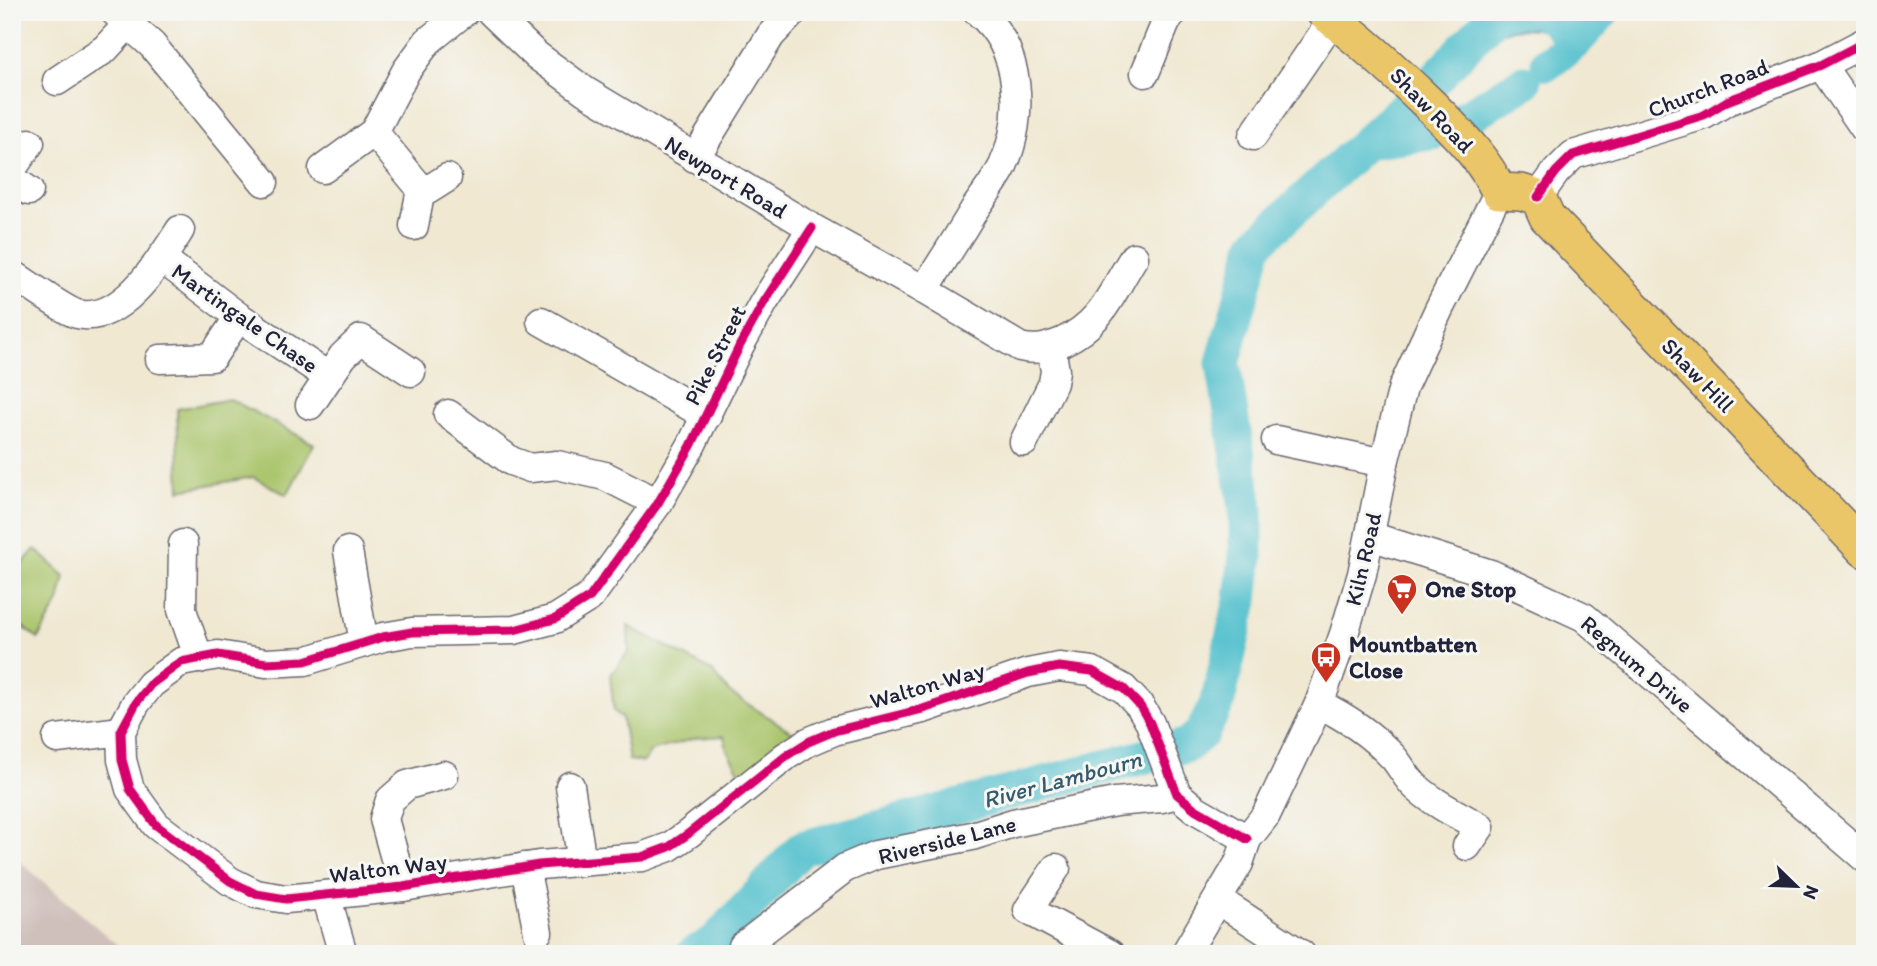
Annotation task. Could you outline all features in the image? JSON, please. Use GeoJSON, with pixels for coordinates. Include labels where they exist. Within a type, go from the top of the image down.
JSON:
{"type":"FeatureCollection","features":[{"type":"Feature","properties":{"kind":"main road","name":"Shaw Road"},"geometry":{"type":"LineString","coordinates":[[1327,14],[1400,75],[1464,140],[1489,169],[1499,191]]}},
{"type":"Feature","properties":{"kind":"main road"},"geometry":{"type":"LineString","coordinates":[[1499,191],[1521,192],[1538,197]]}},
{"type":"Feature","properties":{"kind":"main road","name":"Shaw Hill"},"geometry":{"type":"LineString","coordinates":[[1538,197],[1547,217],[1865,550]]}},
{"type":"Feature","properties":{"kind":"street"},"geometry":{"type":"LineString","coordinates":[[323,169],[373,132],[406,71],[428,41],[464,12]]}},
{"type":"Feature","properties":{"kind":"street","name":"Newport Road"},"geometry":{"type":"LineString","coordinates":[[491,12],[556,71],[812,228],[1020,347],[1038,350],[1073,337],[1097,318],[1134,257]]}},
{"type":"Feature","properties":{"kind":"street"},"geometry":{"type":"LineString","coordinates":[[695,158],[771,35],[793,12]]}},
{"type":"Feature","properties":{"kind":"street"},"geometry":{"type":"LineString","coordinates":[[924,290],[1003,166],[1014,129],[1017,90],[1008,52],[992,24],[978,12]]}},
{"type":"Feature","properties":{"kind":"street"},"geometry":{"type":"LineString","coordinates":[[1145,73],[1166,22],[1173,12]]}},
{"type":"Feature","properties":{"kind":"street"},"geometry":{"type":"LineString","coordinates":[[1253,136],[1327,14]]}},
{"type":"Feature","properties":{"kind":"street"},"geometry":{"type":"LineString","coordinates":[[57,81],[105,49],[122,18],[152,45],[264,182]]}},
{"type":"Feature","properties":{"kind":"street","name":"Church Road"},"geometry":{"type":"LineString","coordinates":[[1538,197],[1556,172],[1573,155],[1704,114],[1727,101],[1821,65],[1865,42]]}},
{"type":"Feature","properties":{"kind":"street"},"geometry":{"type":"LineString","coordinates":[[1821,65],[1865,129]]}},
{"type":"Feature","properties":{"kind":"street"},"geometry":{"type":"LineString","coordinates":[[373,132],[434,183],[415,226]]}},
{"type":"Feature","properties":{"kind":"street"},"geometry":{"type":"LineString","coordinates":[[18,180],[30,143]]}},
{"type":"Feature","properties":{"kind":"street","name":"Kiln Road"},"geometry":{"type":"LineString","coordinates":[[1185,954],[1239,863],[1247,839],[1266,815],[1319,704],[1344,634],[1370,536],[1384,463],[1403,387],[1438,309],[1499,191]]}},
{"type":"Feature","properties":{"kind":"street","name":"Pike Street"},"geometry":{"type":"LineString","coordinates":[[658,502],[707,416],[740,345],[764,302],[812,228]]}},
{"type":"Feature","properties":{"kind":"street","name":"Martingale Chase"},"geometry":{"type":"LineString","coordinates":[[12,274],[76,314],[113,309],[162,258],[180,230]]}},
{"type":"Feature","properties":{"kind":"street","name":"Martingale Chase"},"geometry":{"type":"LineString","coordinates":[[162,258],[239,317],[329,377]]}},
{"type":"Feature","properties":{"kind":"street"},"geometry":{"type":"LineString","coordinates":[[160,359],[212,357],[239,317]]}},
{"type":"Feature","properties":{"kind":"street","name":"Pike Street"},"geometry":{"type":"LineString","coordinates":[[541,321],[707,416]]}},
{"type":"Feature","properties":{"kind":"street"},"geometry":{"type":"LineString","coordinates":[[310,405],[343,356],[361,339],[411,372]]}},
{"type":"Feature","properties":{"kind":"street"},"geometry":{"type":"LineString","coordinates":[[1024,442],[1046,419],[1055,371],[1051,346]]}},
{"type":"Feature","properties":{"kind":"street"},"geometry":{"type":"LineString","coordinates":[[57,739],[121,731],[135,703],[151,684],[181,662],[218,655],[266,663],[305,661],[412,632],[514,630],[555,619],[590,597],[658,502],[595,473],[557,465],[530,468],[479,454],[448,414]]}},
{"type":"Feature","properties":{"kind":"street"},"geometry":{"type":"LineString","coordinates":[[1276,440],[1384,463]]}},
{"type":"Feature","properties":{"kind":"street","name":"Regnum Drive"},"geometry":{"type":"LineString","coordinates":[[1370,536],[1491,574],[1584,617],[1865,858]]}},
{"type":"Feature","properties":{"kind":"street"},"geometry":{"type":"LineString","coordinates":[[183,544],[182,610],[200,659]]}},
{"type":"Feature","properties":{"kind":"street"},"geometry":{"type":"LineString","coordinates":[[348,551],[364,643]]}},
{"type":"Feature","properties":{"kind":"street","name":"Walton Way"},"geometry":{"type":"LineString","coordinates":[[121,731],[122,760],[130,789],[156,825],[230,881],[256,894],[286,899],[403,887],[525,867],[642,857],[669,847],[786,756],[823,735],[923,709],[1044,668],[1083,669],[1125,689],[1140,706],[1156,738],[1174,789]]}},
{"type":"Feature","properties":{"kind":"street"},"geometry":{"type":"LineString","coordinates":[[1319,704],[1360,728],[1393,757],[1408,794],[1447,809],[1480,827],[1467,846]]}},
{"type":"Feature","properties":{"kind":"street","name":"Walton Way"},"geometry":{"type":"LineString","coordinates":[[403,887],[384,819],[390,800],[407,785],[444,775]]}},
{"type":"Feature","properties":{"kind":"street"},"geometry":{"type":"LineString","coordinates":[[570,786],[582,862]]}},
{"type":"Feature","properties":{"kind":"street"},"geometry":{"type":"LineString","coordinates":[[1174,789],[1195,809],[1247,839]]}},
{"type":"Feature","properties":{"kind":"street","name":"Riverside Lane"},"geometry":{"type":"LineString","coordinates":[[743,946],[845,868],[876,855],[972,836],[1013,823],[1115,802],[1162,798],[1174,789]]}},
{"type":"Feature","properties":{"kind":"street"},"geometry":{"type":"LineString","coordinates":[[525,867],[538,932]]}},
{"type":"Feature","properties":{"kind":"street"},"geometry":{"type":"LineString","coordinates":[[1056,868],[1028,910],[1110,954]]}},
{"type":"Feature","properties":{"kind":"street","name":"Walton Way"},"geometry":{"type":"LineString","coordinates":[[326,895],[343,954]]}},
{"type":"Feature","properties":{"kind":"street"},"geometry":{"type":"LineString","coordinates":[[1218,900],[1301,954]]}},
{"type":"Feature","properties":{"kind":"shaded area"},"geometry":{"type":"Polygon","coordinates":[[[12,855],[128,954],[12,954],[12,855]]]}},
{"type":"Feature","properties":{"kind":"green space"},"geometry":{"type":"Polygon","coordinates":[[[230,399],[314,444],[287,495],[253,477],[180,490],[177,409],[230,399]]]}},
{"type":"Feature","properties":{"kind":"green space"},"geometry":{"type":"Polygon","coordinates":[[[35,549],[65,576],[59,602],[38,639],[12,618],[12,576],[35,549]]]}},
{"type":"Feature","properties":{"kind":"green space"},"geometry":{"type":"Polygon","coordinates":[[[628,626],[712,671],[730,693],[808,742],[748,787],[727,750],[724,736],[696,738],[651,751],[644,762],[629,760],[622,718],[614,711],[610,676],[629,651],[628,626]]]}},
{"type":"Feature","properties":{"kind":"water"},"geometry":{"type":"Polygon","coordinates":[[[1486,12],[1567,12],[1562,27],[1512,29],[1502,32],[1471,52],[1435,84],[1427,73],[1486,12]]]}},
{"type":"Feature","properties":{"kind":"waterway","name":"River Lambourn"},"geometry":{"type":"LineString","coordinates":[[693,954],[714,943],[802,848],[1188,745],[1202,733],[1218,701],[1241,600],[1246,555],[1246,508],[1223,363],[1256,244],[1433,81],[1498,12]]}},
{"type":"Feature","properties":{"kind":"waterway","name":"River Lambourn"},"geometry":{"type":"LineString","coordinates":[[1541,12],[1552,16],[1575,42],[1602,12]]}},
{"type":"Feature","properties":{"kind":"waterway","name":"River Lambourn"},"geometry":{"type":"LineString","coordinates":[[1548,63],[1575,42]]}},
{"type":"Feature","properties":{"kind":"waterway","name":"River Lambourn"},"geometry":{"type":"LineString","coordinates":[[1366,142],[1433,133],[1473,113],[1524,82]]}},
{"type":"Feature","properties":{"kind":"cycle path"},"geometry":{"type":"LineString","coordinates":[[1538,197],[1556,172],[1573,155],[1704,115],[1727,101],[1821,65],[1865,42]]}},
{"type":"Feature","properties":{"kind":"cycle path"},"geometry":{"type":"LineString","coordinates":[[812,228],[764,302],[691,446],[658,503],[590,597],[555,619],[514,630],[412,632],[383,637],[305,661],[266,663],[218,655],[181,662],[151,684],[136,703],[121,731],[122,760],[130,789],[156,825],[230,881],[256,894],[286,899],[403,887],[539,865],[642,857],[669,847],[688,834],[786,756],[808,742],[834,731],[923,709],[1028,673],[1059,667],[1092,671],[1124,689],[1140,706],[1150,723],[1177,794],[1195,809],[1247,839]]}},
{"type":"Feature","properties":{"kind":"place","name":"One Stop"},"geometry":{"type":"Point","coordinates":[1402,616]}},
{"type":"Feature","properties":{"kind":"place","name":"Mountbatten Close"},"geometry":{"type":"Point","coordinates":[1326,684]}}]}
